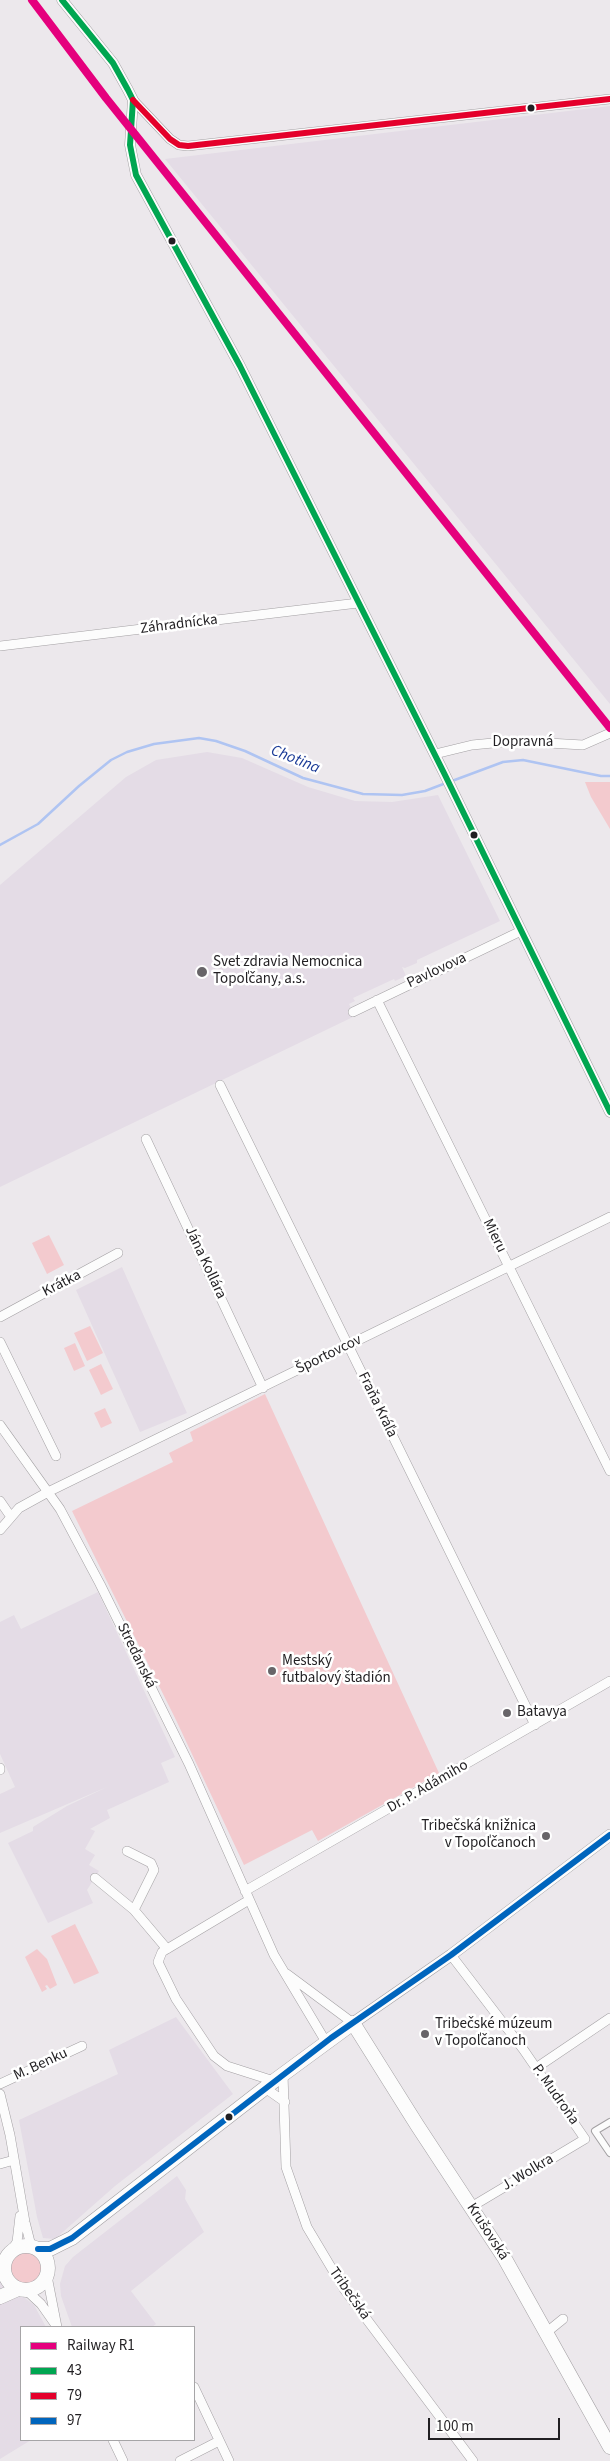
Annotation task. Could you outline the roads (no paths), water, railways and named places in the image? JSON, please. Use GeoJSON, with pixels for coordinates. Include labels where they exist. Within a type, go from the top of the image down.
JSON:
{"type":"FeatureCollection","features":[{"type":"Feature","properties":{"kind":"main road"},"geometry":{"type":"LineString","coordinates":[[22,2290],[2,2277],[5,2259],[12,2250],[21,2246],[50,2249],[72,2238],[326,2042],[451,1955],[610,1835]]}},
{"type":"Feature","properties":{"kind":"main road","name":"Krušovská"},"geometry":{"type":"LineString","coordinates":[[354,2022],[470,2207],[505,2259],[610,2447]]}},
{"type":"Feature","properties":{"kind":"main road"},"geometry":{"type":"LineString","coordinates":[[0,2298],[39,2286],[72,2238]]}},
{"type":"Feature","properties":{"kind":"main road"},"geometry":{"type":"LineString","coordinates":[[35,2248],[46,2257],[48,2272]]}},
{"type":"Feature","properties":{"kind":"street"},"geometry":{"type":"LineString","coordinates":[[62,0],[113,63],[133,100],[170,139],[179,145],[188,146],[610,100]]}},
{"type":"Feature","properties":{"kind":"street"},"geometry":{"type":"LineString","coordinates":[[133,100],[130,146],[136,175],[240,366],[435,754],[610,1112]]}},
{"type":"Feature","properties":{"kind":"street","name":"Záhradnícka"},"geometry":{"type":"LineString","coordinates":[[0,646],[358,603]]}},
{"type":"Feature","properties":{"kind":"street","name":"Dopravná"},"geometry":{"type":"LineString","coordinates":[[435,754],[472,745],[514,741],[582,745],[610,733]]}},
{"type":"Feature","properties":{"kind":"street","name":"Pavlovova"},"geometry":{"type":"LineString","coordinates":[[353,1012],[520,931]]}},
{"type":"Feature","properties":{"kind":"street","name":"Mieru"},"geometry":{"type":"LineString","coordinates":[[377,1000],[610,1471]]}},
{"type":"Feature","properties":{"kind":"street","name":"Fraňa Kráľa"},"geometry":{"type":"LineString","coordinates":[[220,1085],[535,1725]]}},
{"type":"Feature","properties":{"kind":"street","name":"Jána Kollára"},"geometry":{"type":"LineString","coordinates":[[146,1139],[262,1388]]}},
{"type":"Feature","properties":{"kind":"street","name":"Športovcov"},"geometry":{"type":"LineString","coordinates":[[0,1530],[19,1508],[48,1492],[610,1217]]}},
{"type":"Feature","properties":{"kind":"street","name":"Krátka"},"geometry":{"type":"LineString","coordinates":[[0,1306],[2,1316],[118,1254]]}},
{"type":"Feature","properties":{"kind":"street"},"geometry":{"type":"LineString","coordinates":[[0,1342],[56,1456]]}},
{"type":"Feature","properties":{"kind":"street","name":"Streďanská"},"geometry":{"type":"LineString","coordinates":[[0,1425],[60,1509],[100,1584],[189,1764],[274,1955],[326,2042]]}},
{"type":"Feature","properties":{"kind":"street"},"geometry":{"type":"LineString","coordinates":[[0,1501],[11,1516]]}},
{"type":"Feature","properties":{"kind":"street","name":"Dr. P. Adámiho"},"geometry":{"type":"LineString","coordinates":[[247,1895],[322,1848],[610,1681]]}},
{"type":"Feature","properties":{"kind":"street"},"geometry":{"type":"LineString","coordinates":[[127,1851],[150,1863],[154,1870],[134,1910]]}},
{"type":"Feature","properties":{"kind":"street"},"geometry":{"type":"LineString","coordinates":[[95,1878],[134,1910],[167,1949]]}},
{"type":"Feature","properties":{"kind":"street"},"geometry":{"type":"LineString","coordinates":[[247,1895],[162,1952],[158,1962],[176,1999],[214,2056],[227,2066],[274,2081],[285,2102]]}},
{"type":"Feature","properties":{"kind":"street","name":"P. Mudroňa"},"geometry":{"type":"LineString","coordinates":[[451,1955],[536,2068],[585,2139]]}},
{"type":"Feature","properties":{"kind":"street","name":"Streďanská"},"geometry":{"type":"LineString","coordinates":[[287,1974],[354,2022]]}},
{"type":"Feature","properties":{"kind":"street"},"geometry":{"type":"LineString","coordinates":[[536,2068],[610,2018]]}},
{"type":"Feature","properties":{"kind":"street","name":"M. Benku"},"geometry":{"type":"LineString","coordinates":[[0,2084],[82,2046]]}},
{"type":"Feature","properties":{"kind":"street","name":"Tribečská"},"geometry":{"type":"LineString","coordinates":[[274,2081],[285,2102],[286,2167],[307,2227],[344,2290],[473,2461]]}},
{"type":"Feature","properties":{"kind":"street","name":"M. Benku"},"geometry":{"type":"LineString","coordinates":[[0,2094],[14,2160],[19,2196],[20,2224],[17,2242],[12,2250]]}},
{"type":"Feature","properties":{"kind":"street"},"geometry":{"type":"LineString","coordinates":[[610,2122],[595,2131],[610,2153]]}},
{"type":"Feature","properties":{"kind":"street","name":"J. Wolkra"},"geometry":{"type":"LineString","coordinates":[[470,2207],[585,2139]]}},
{"type":"Feature","properties":{"kind":"street"},"geometry":{"type":"LineString","coordinates":[[0,2164],[14,2160]]}},
{"type":"Feature","properties":{"kind":"street","name":"M. Benku"},"geometry":{"type":"LineString","coordinates":[[19,2196],[35,2248]]}},
{"type":"Feature","properties":{"kind":"street"},"geometry":{"type":"LineString","coordinates":[[48,2272],[57,2326]]}},
{"type":"Feature","properties":{"kind":"street"},"geometry":{"type":"LineString","coordinates":[[22,2290],[41,2304],[56,2326]]}},
{"type":"Feature","properties":{"kind":"street"},"geometry":{"type":"LineString","coordinates":[[547,2332],[563,2319]]}},
{"type":"Feature","properties":{"kind":"street"},"geometry":{"type":"LineString","coordinates":[[195,2389],[230,2461]]}},
{"type":"Feature","properties":{"kind":"street"},"geometry":{"type":"LineString","coordinates":[[180,2461],[219,2440]]}},
{"type":"Feature","properties":{"kind":"street"},"geometry":{"type":"LineString","coordinates":[[113,2441],[123,2461]]}},
{"type":"Feature","properties":{"kind":"waterway","name":"Chotina"},"geometry":{"type":"LineString","coordinates":[[0,845],[38,824],[79,786],[111,760],[127,752],[154,744],[199,738],[216,741],[245,751],[303,778],[363,794],[402,795],[425,791],[446,783]]}},
{"type":"Feature","properties":{"kind":"waterway","name":"Chotina"},"geometry":{"type":"LineString","coordinates":[[452,781],[503,762],[523,760],[601,776],[610,776]]}},
{"type":"Feature","properties":{"kind":"rail line","name":"R1"},"geometry":{"type":"LineString","coordinates":[[32,0],[106,98],[610,728]]}},
{"type":"Feature","properties":{"kind":"place","name":"Svet zdravia Nemocnica Topoľčany, a.s."},"geometry":{"type":"Point","coordinates":[202,972]}},
{"type":"Feature","properties":{"kind":"place","name":"Mestský futbalový štadión"},"geometry":{"type":"Point","coordinates":[272,1671]}},
{"type":"Feature","properties":{"kind":"place","name":"Batavya"},"geometry":{"type":"Point","coordinates":[507,1713]}},
{"type":"Feature","properties":{"kind":"place","name":"Tribečská knižnica v Topoľčanoch"},"geometry":{"type":"Point","coordinates":[546,1836]}},
{"type":"Feature","properties":{"kind":"place","name":"Tribečské múzeum v Topoľčanoch"},"geometry":{"type":"Point","coordinates":[425,2034]}}]}
